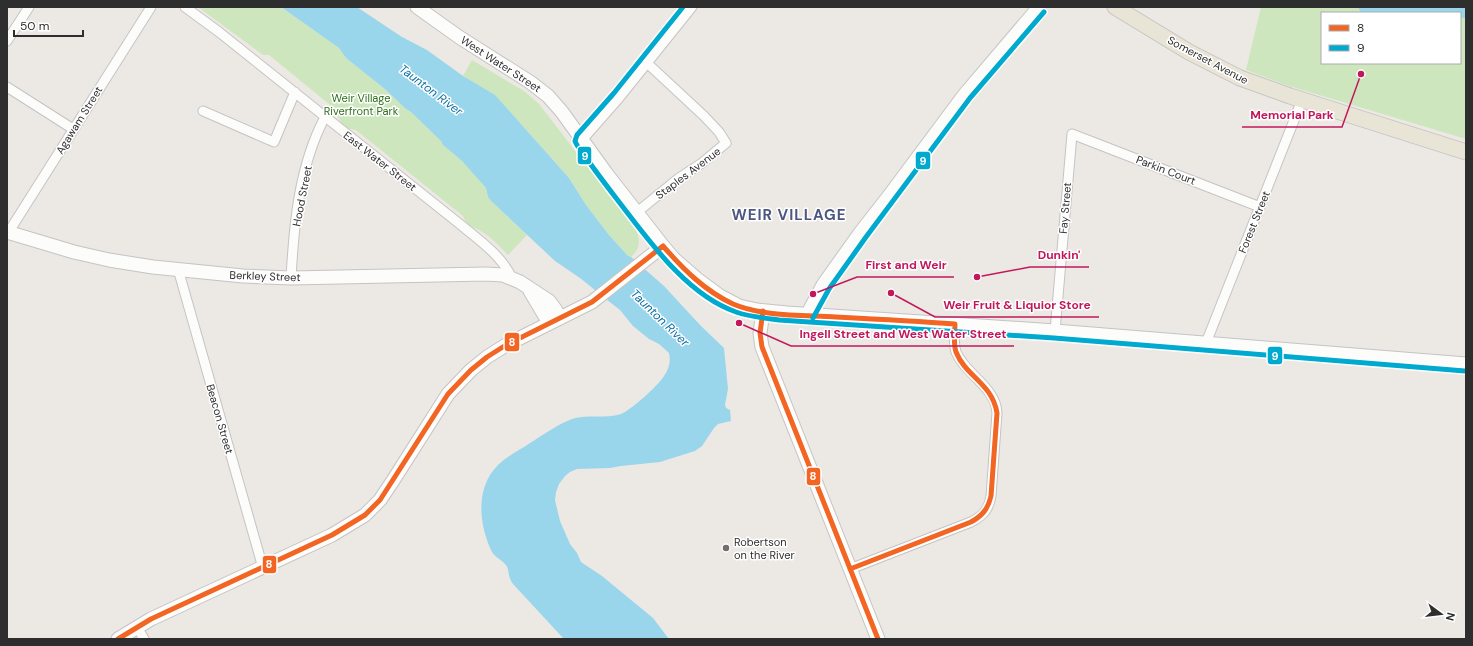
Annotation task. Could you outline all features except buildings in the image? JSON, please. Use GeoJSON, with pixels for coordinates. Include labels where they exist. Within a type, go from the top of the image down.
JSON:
{"type":"FeatureCollection","features":[{"type":"Feature","properties":{"kind":"main road","name":"West Water Street"},"geometry":{"type":"LineString","coordinates":[[417,7],[470,45],[538,87],[553,101],[636,213],[663,246],[689,272],[720,296],[739,306],[763,311],[807,315],[1055,331],[1466,364]]}},
{"type":"Feature","properties":{"kind":"main road"},"geometry":{"type":"LineString","coordinates":[[807,315],[823,285],[860,232],[892,192],[965,94],[1039,7]]}},
{"type":"Feature","properties":{"kind":"main road","name":"Somerset Avenue"},"geometry":{"type":"LineString","coordinates":[[1115,7],[1219,68],[1252,83],[1466,152]]}},
{"type":"Feature","properties":{"kind":"main road","name":"Berkley Street"},"geometry":{"type":"LineString","coordinates":[[7,232],[92,256],[130,264],[243,276],[291,278],[486,274],[503,275],[524,285],[549,302],[555,309],[554,321]]}},
{"type":"Feature","properties":{"kind":"main road"},"geometry":{"type":"LineString","coordinates":[[118,639],[151,619],[332,535],[365,515],[380,500],[440,405],[461,378],[494,352],[582,308],[598,298],[663,246]]}},
{"type":"Feature","properties":{"kind":"main road"},"geometry":{"type":"LineString","coordinates":[[763,311],[760,333],[762,347],[878,639]]}},
{"type":"Feature","properties":{"kind":"street"},"geometry":{"type":"LineString","coordinates":[[7,41],[29,7]]}},
{"type":"Feature","properties":{"kind":"street","name":"Agawam Street"},"geometry":{"type":"LineString","coordinates":[[7,232],[151,7]]}},
{"type":"Feature","properties":{"kind":"street","name":"East Water Street"},"geometry":{"type":"LineString","coordinates":[[185,7],[295,92],[493,252],[502,261],[512,278]]}},
{"type":"Feature","properties":{"kind":"street"},"geometry":{"type":"LineString","coordinates":[[582,140],[692,7]]}},
{"type":"Feature","properties":{"kind":"street","name":"Staples Avenue"},"geometry":{"type":"LineString","coordinates":[[636,213],[726,143],[719,132],[704,116],[647,63]]}},
{"type":"Feature","properties":{"kind":"street"},"geometry":{"type":"LineString","coordinates":[[7,86],[73,129]]}},
{"type":"Feature","properties":{"kind":"street"},"geometry":{"type":"LineString","coordinates":[[203,111],[274,142],[295,92]]}},
{"type":"Feature","properties":{"kind":"street","name":"Forest Street"},"geometry":{"type":"LineString","coordinates":[[1206,343],[1302,100]]}},
{"type":"Feature","properties":{"kind":"street","name":"Hood Street"},"geometry":{"type":"LineString","coordinates":[[291,278],[293,248],[300,194],[313,144],[325,117]]}},
{"type":"Feature","properties":{"kind":"street","name":"Parkin Court"},"geometry":{"type":"LineString","coordinates":[[1072,134],[1260,207]]}},
{"type":"Feature","properties":{"kind":"street","name":"Fay Street"},"geometry":{"type":"LineString","coordinates":[[1055,331],[1072,134]]}},
{"type":"Feature","properties":{"kind":"street","name":"Beacon Street"},"geometry":{"type":"LineString","coordinates":[[178,269],[263,568]]}},
{"type":"Feature","properties":{"kind":"street"},"geometry":{"type":"LineString","coordinates":[[850,569],[971,522],[984,514],[989,506],[992,488],[997,413],[996,405],[991,394],[957,354],[954,343],[955,324]]}},
{"type":"Feature","properties":{"kind":"street"},"geometry":{"type":"LineString","coordinates":[[137,628],[144,639]]}},
{"type":"Feature","properties":{"kind":"green space","name":"Weir Village Riverfront Park"},"geometry":{"type":"Polygon","coordinates":[[[198,7],[281,7],[339,48],[346,58],[411,112],[462,161],[486,188],[488,197],[491,201],[527,235],[508,255],[491,238],[469,225],[463,216],[356,130],[349,129],[341,123],[335,109],[269,55],[263,55],[198,7]]]}},
{"type":"Feature","properties":{"kind":"green space"},"geometry":{"type":"Polygon","coordinates":[[[1261,7],[1466,7],[1466,139],[1286,85],[1246,70],[1261,7]]]}},
{"type":"Feature","properties":{"kind":"green space"},"geometry":{"type":"Polygon","coordinates":[[[472,60],[524,91],[539,104],[636,230],[639,238],[639,245],[631,257],[628,256],[609,235],[586,205],[569,178],[519,122],[474,83],[463,76],[472,60]]]}},
{"type":"Feature","properties":{"kind":"water","name":"Taunton River"},"geometry":{"type":"Polygon","coordinates":[[[281,7],[357,7],[402,37],[427,50],[463,76],[495,95],[569,178],[586,205],[609,235],[628,256],[664,286],[701,326],[724,348],[728,389],[725,405],[726,408],[730,410],[731,421],[718,424],[702,446],[695,451],[660,462],[610,468],[577,469],[565,476],[559,484],[556,492],[555,500],[560,521],[570,544],[577,553],[581,562],[602,576],[653,618],[669,639],[563,638],[513,584],[506,565],[492,552],[484,529],[481,506],[486,484],[491,474],[498,465],[509,456],[572,419],[609,416],[625,412],[644,397],[661,380],[666,373],[670,362],[669,353],[659,344],[649,339],[633,326],[620,310],[580,278],[555,261],[491,201],[488,197],[486,188],[462,161],[442,144],[442,142],[411,112],[346,58],[339,48],[281,7]]]}},
{"type":"Feature","properties":{"kind":"water"},"geometry":{"type":"Polygon","coordinates":[[[1358,7],[1466,7],[1466,18],[1461,18],[1461,12],[1360,12],[1358,7]]]}},
{"type":"Feature","properties":{"kind":"transit line","name":"9"},"geometry":{"type":"LineString","coordinates":[[683,7],[614,93],[577,135],[575,141],[601,178],[654,247],[684,279],[701,293],[718,304],[741,314],[779,320],[1054,338],[1465,371]]}},
{"type":"Feature","properties":{"kind":"transit line","name":"9"},"geometry":{"type":"LineString","coordinates":[[813,318],[829,289],[866,237],[970,98],[1044,12]]}},
{"type":"Feature","properties":{"kind":"transit line","name":"8"},"geometry":{"type":"LineString","coordinates":[[118,639],[151,619],[332,535],[365,515],[380,500],[448,394],[471,370],[487,357],[506,345],[592,302],[663,246],[678,263],[713,293],[733,304],[745,308],[784,315],[955,324],[954,342],[960,361],[990,394],[997,413],[991,496],[988,505],[981,515],[971,522],[850,569]]}},
{"type":"Feature","properties":{"kind":"transit line","name":"8"},"geometry":{"type":"LineString","coordinates":[[763,311],[760,333],[762,347],[878,639]]}},
{"type":"Feature","properties":{"kind":"place","name":"Memorial Park"},"geometry":{"type":"Point","coordinates":[1361,74]}},
{"type":"Feature","properties":{"kind":"place","name":"Dunkin'"},"geometry":{"type":"Point","coordinates":[977,277]}},
{"type":"Feature","properties":{"kind":"place","name":"Weir Fruit & Liquior Store"},"geometry":{"type":"Point","coordinates":[891,293]}},
{"type":"Feature","properties":{"kind":"place","name":"First and Weir"},"geometry":{"type":"Point","coordinates":[813,294]}},
{"type":"Feature","properties":{"kind":"place","name":"Ingell Street and West Water Street"},"geometry":{"type":"Point","coordinates":[739,323]}},
{"type":"Feature","properties":{"kind":"place","name":"Robertson on the River"},"geometry":{"type":"Point","coordinates":[726,548]}},
{"type":"Feature","properties":{"kind":"district","name":"WEIR VILLAGE"},"geometry":{"type":"Point","coordinates":[789,215]}}]}
